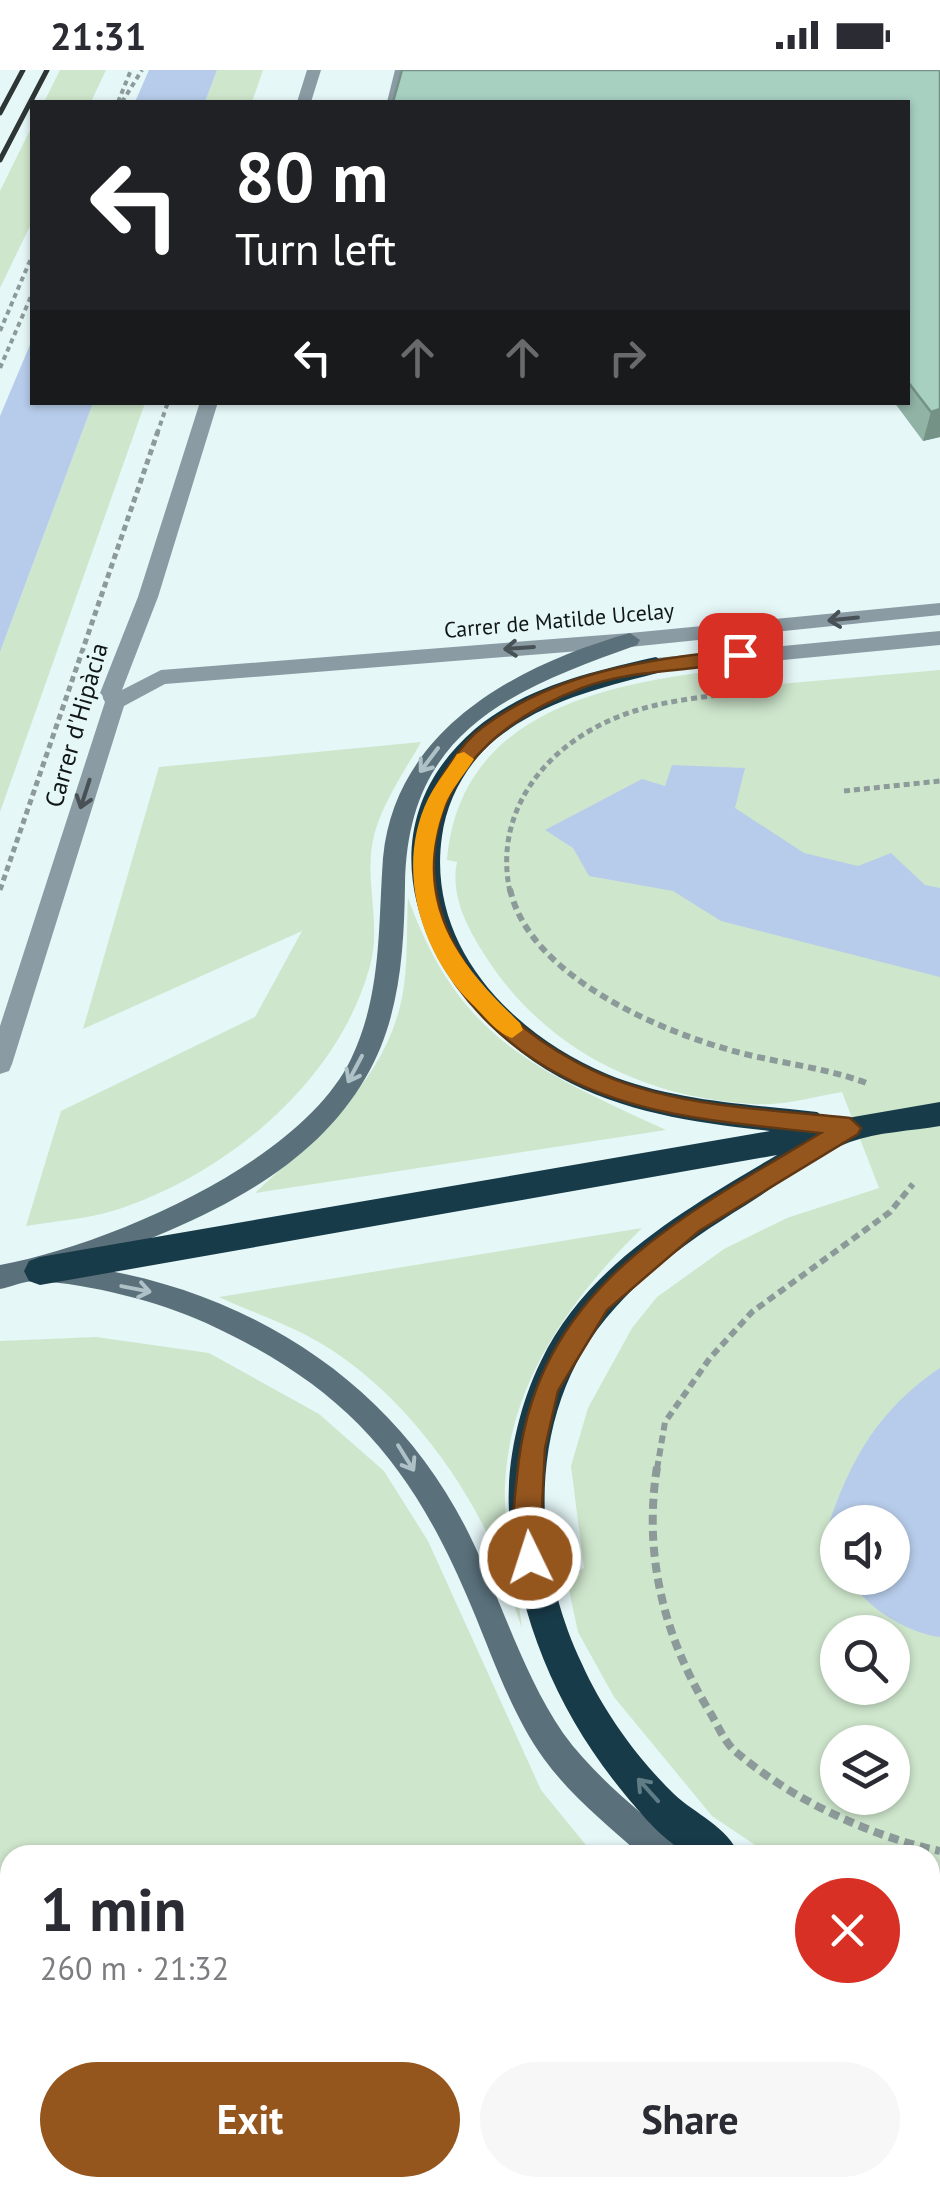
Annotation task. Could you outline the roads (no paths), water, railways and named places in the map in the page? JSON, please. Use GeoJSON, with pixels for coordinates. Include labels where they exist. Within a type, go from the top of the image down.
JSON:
{"type":"FeatureCollection","features":[{"type":"Feature","properties":{"kind":"highway"},"geometry":{"type":"LineString","coordinates":[[656,665],[578,682],[518,712],[486,734],[458,765],[436,802],[424,850],[425,897],[440,944],[464,982],[530,1044],[568,1069],[616,1090],[677,1107],[850,1128]]}},
{"type":"Feature","properties":{"kind":"highway"},"geometry":{"type":"LineString","coordinates":[[40,1271],[940,1114]]}},
{"type":"Feature","properties":{"kind":"highway"},"geometry":{"type":"LineString","coordinates":[[704,1845],[690,1836],[601,1739],[556,1656],[535,1591],[526,1526],[532,1448],[546,1388],[598,1302],[691,1224],[850,1128]]}},
{"type":"Feature","properties":{"kind":"street"},"geometry":{"type":"LineString","coordinates":[[305,100],[314,70]]}},
{"type":"Feature","properties":{"kind":"street","name":"Carrer d'Hipàcia"},"geometry":{"type":"LineString","coordinates":[[0,1064],[116,702],[110,693],[148,596],[208,405]]}},
{"type":"Feature","properties":{"kind":"street"},"geometry":{"type":"LineString","coordinates":[[148,596],[142,636],[145,656],[181,674]]}},
{"type":"Feature","properties":{"kind":"street","name":"Carrer de Matilde Ucelay"},"geometry":{"type":"LineString","coordinates":[[116,702],[160,677],[181,674],[630,640],[940,610]]}},
{"type":"Feature","properties":{"kind":"street"},"geometry":{"type":"LineString","coordinates":[[656,665],[940,638]]}},
{"type":"Feature","properties":{"kind":"street"},"geometry":{"type":"LineString","coordinates":[[0,1277],[40,1271],[213,1200],[311,1128],[356,1072],[386,989],[396,910],[394,835],[410,788],[432,754],[509,692],[581,657],[630,640]]}},
{"type":"Feature","properties":{"kind":"street"},"geometry":{"type":"LineString","coordinates":[[40,1271],[170,1296],[246,1332],[341,1388],[396,1442],[452,1532],[546,1734],[618,1814],[654,1845]]}},
{"type":"Feature","properties":{"kind":"lane"},"geometry":{"type":"LineString","coordinates":[[394,100],[401,70]]}},
{"type":"Feature","properties":{"kind":"water"},"geometry":{"type":"Polygon","coordinates":[[[149,70],[217,70],[206,100],[136,100],[149,70]]]}},
{"type":"Feature","properties":{"kind":"water"},"geometry":{"type":"Polygon","coordinates":[[[30,345],[30,405],[92,405],[0,652],[0,416],[30,345]]]}},
{"type":"Feature","properties":{"kind":"water"},"geometry":{"type":"Polygon","coordinates":[[[672,765],[745,768],[735,808],[804,853],[858,866],[891,853],[925,885],[940,888],[940,977],[721,921],[673,891],[589,876],[573,848],[545,830],[642,779],[665,786],[672,765]]]}},
{"type":"Feature","properties":{"kind":"water"},"geometry":{"type":"Polygon","coordinates":[[[940,1368],[940,1637],[910,1628],[910,1615],[885,1615],[862,1595],[910,1595],[910,1505],[836,1505],[870,1437],[900,1400],[940,1368]]]}},
{"type":"Feature","properties":{"kind":"railway"},"geometry":{"type":"LineString","coordinates":[[0,113],[23,70]]}},
{"type":"Feature","properties":{"kind":"railway"},"geometry":{"type":"LineString","coordinates":[[31,100],[47,70]]}},
{"type":"Feature","properties":{"kind":"railway"},"geometry":{"type":"LineString","coordinates":[[0,160],[30,103]]}}]}
